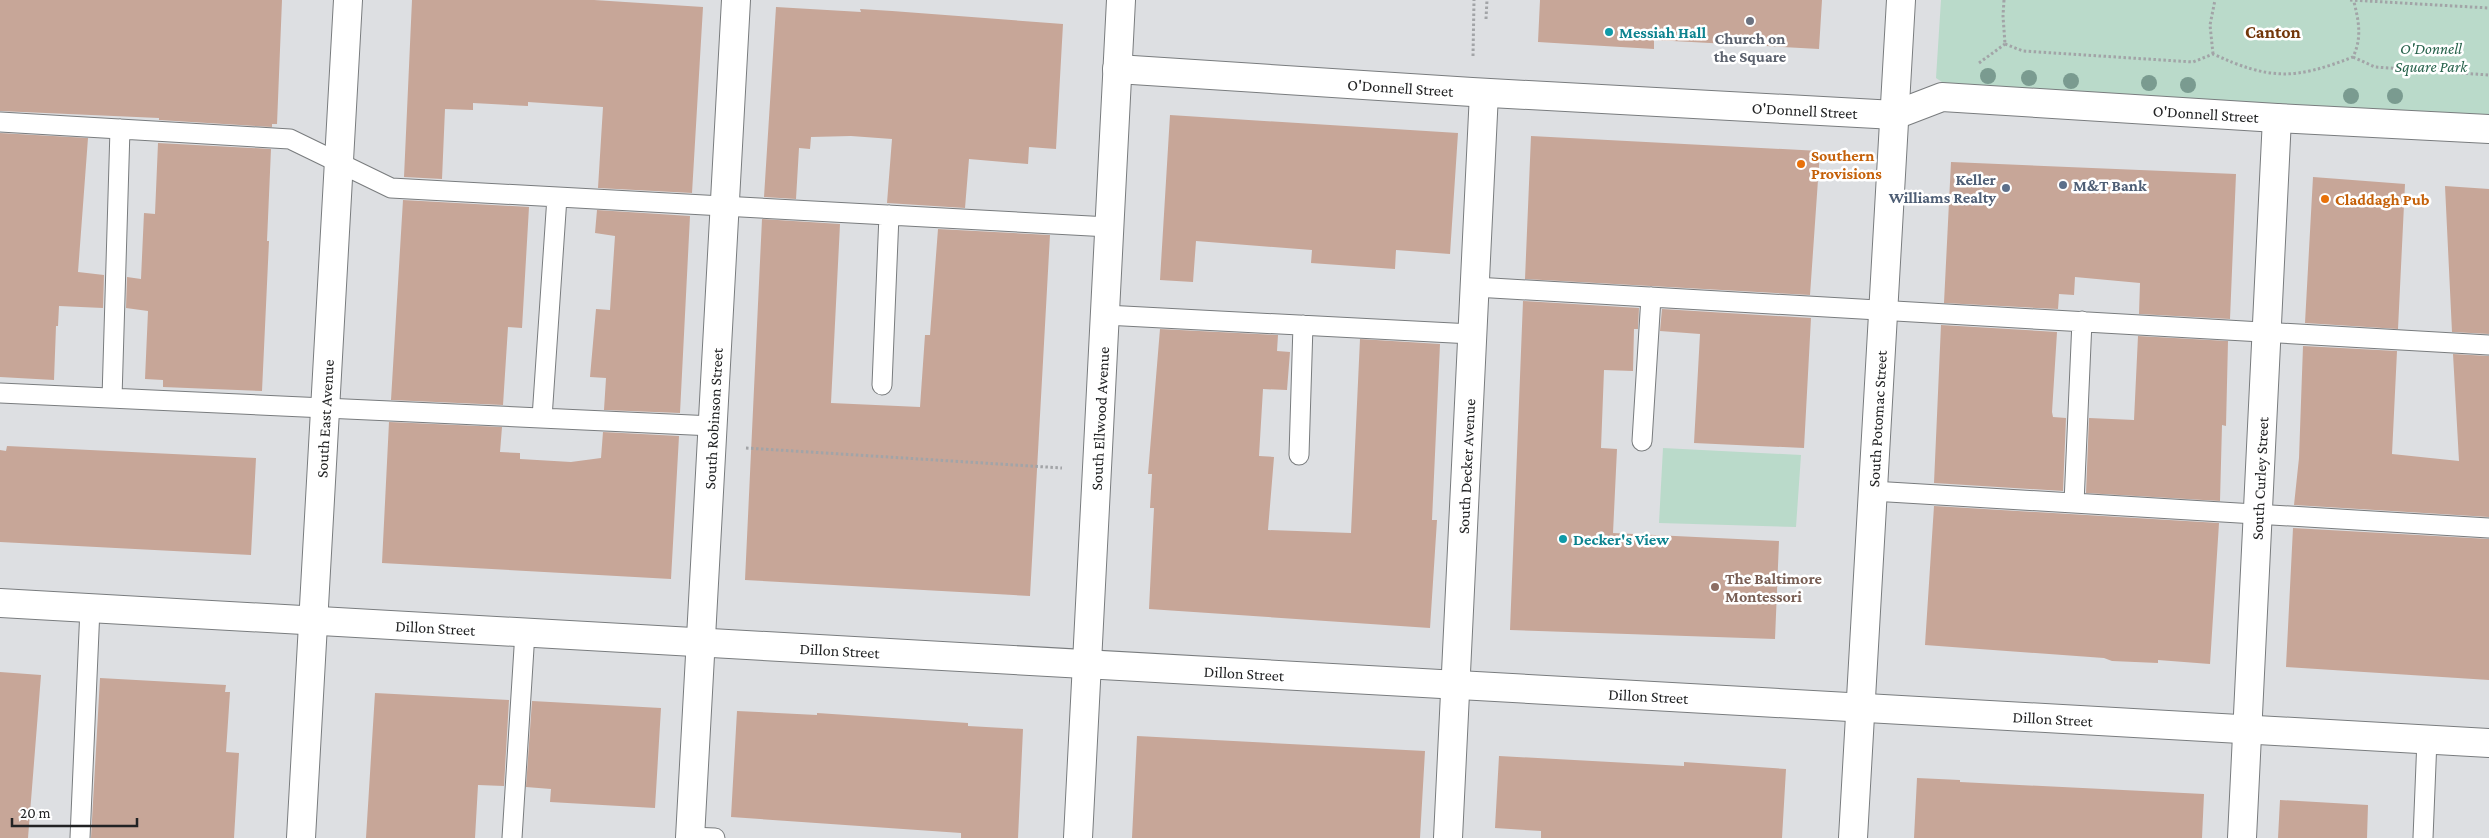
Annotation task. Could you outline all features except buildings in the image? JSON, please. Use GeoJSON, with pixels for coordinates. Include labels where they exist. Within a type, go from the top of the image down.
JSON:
{"type":"FeatureCollection","features":[{"type":"Feature","properties":{"kind":"street","name":"South East Avenue"},"geometry":{"type":"LineString","coordinates":[[301,838],[348,0]]}},
{"type":"Feature","properties":{"kind":"street","name":"South Robinson Street"},"geometry":{"type":"LineString","coordinates":[[699,838],[701,642],[736,0]]}},
{"type":"Feature","properties":{"kind":"street","name":"South Ellwood Avenue"},"geometry":{"type":"LineString","coordinates":[[1078,838],[1121,0]]}},
{"type":"Feature","properties":{"kind":"street","name":"South Potomac Street"},"geometry":{"type":"LineString","coordinates":[[1853,838],[1902,0]]}},
{"type":"Feature","properties":{"kind":"street","name":"O'Donnell Street"},"geometry":{"type":"LineString","coordinates":[[1117,69],[1484,93],[1895,115],[1942,97],[2489,129]]}},
{"type":"Feature","properties":{"kind":"street","name":"South Decker Avenue"},"geometry":{"type":"LineString","coordinates":[[1448,838],[1484,93]]}},
{"type":"Feature","properties":{"kind":"street","name":"South Curley Street"},"geometry":{"type":"LineString","coordinates":[[2242,838],[2277,118]]}},
{"type":"Feature","properties":{"kind":"street","name":"Dillon Street"},"geometry":{"type":"LineString","coordinates":[[0,603],[2489,743]]}},
{"type":"Feature","properties":{"kind":"lane"},"geometry":{"type":"LineString","coordinates":[[0,122],[290,139],[391,188],[1109,227]]}},
{"type":"Feature","properties":{"kind":"lane"},"geometry":{"type":"LineString","coordinates":[[112,398],[120,129]]}},
{"type":"Feature","properties":{"kind":"lane"},"geometry":{"type":"LineString","coordinates":[[542,418],[557,197]]}},
{"type":"Feature","properties":{"kind":"lane"},"geometry":{"type":"LineString","coordinates":[[882,385],[889,215]]}},
{"type":"Feature","properties":{"kind":"lane"},"geometry":{"type":"LineString","coordinates":[[1475,287],[2489,345]]}},
{"type":"Feature","properties":{"kind":"lane"},"geometry":{"type":"LineString","coordinates":[[1642,441],[1652,297]]}},
{"type":"Feature","properties":{"kind":"lane"},"geometry":{"type":"LineString","coordinates":[[1105,315],[1472,334]]}},
{"type":"Feature","properties":{"kind":"lane"},"geometry":{"type":"LineString","coordinates":[[2074,503],[2082,321]]}},
{"type":"Feature","properties":{"kind":"lane"},"geometry":{"type":"LineString","coordinates":[[1299,455],[1304,325]]}},
{"type":"Feature","properties":{"kind":"lane"},"geometry":{"type":"LineString","coordinates":[[0,393],[542,418],[712,436]]}},
{"type":"Feature","properties":{"kind":"lane"},"geometry":{"type":"LineString","coordinates":[[1872,490],[2489,528]]}},
{"type":"Feature","properties":{"kind":"lane"},"geometry":{"type":"LineString","coordinates":[[80,838],[90,608]]}},
{"type":"Feature","properties":{"kind":"lane"},"geometry":{"type":"LineString","coordinates":[[512,838],[525,632]]}},
{"type":"Feature","properties":{"kind":"lane"},"geometry":{"type":"LineString","coordinates":[[2423,838],[2427,740]]}},
{"type":"Feature","properties":{"kind":"path"},"geometry":{"type":"LineString","coordinates":[[1473,49],[1474,0]]}},
{"type":"Feature","properties":{"kind":"path"},"geometry":{"type":"LineString","coordinates":[[1486,19],[1487,0]]}},
{"type":"Feature","properties":{"kind":"path"},"geometry":{"type":"LineString","coordinates":[[2004,0],[2005,44],[2024,51],[2193,62],[2213,54],[2246,69],[2282,75],[2319,70],[2353,57],[2358,46],[2360,31],[2354,2]]}},
{"type":"Feature","properties":{"kind":"path"},"geometry":{"type":"LineString","coordinates":[[2213,54],[2210,25],[2215,0]]}},
{"type":"Feature","properties":{"kind":"path"},"geometry":{"type":"LineString","coordinates":[[2350,0],[2354,2],[2489,8]]}},
{"type":"Feature","properties":{"kind":"path"},"geometry":{"type":"LineString","coordinates":[[2353,57],[2375,67],[2489,75]]}},
{"type":"Feature","properties":{"kind":"path"},"geometry":{"type":"LineString","coordinates":[[712,436],[1097,470]]}},
{"type":"Feature","properties":{"kind":"green space","name":"O'Donnell Square Park"},"geometry":{"type":"Polygon","coordinates":[[[1941,0],[2489,0],[2489,117],[1951,88],[1936,78],[1941,0]]]}},
{"type":"Feature","properties":{"kind":"green space"},"geometry":{"type":"Polygon","coordinates":[[[1663,448],[1801,455],[1796,527],[1659,523],[1663,448]]]}},
{"type":"Feature","properties":{"kind":"place","name":"Church on the Square"},"geometry":{"type":"Point","coordinates":[1750,21]}},
{"type":"Feature","properties":{"kind":"place","name":"Messiah Hall"},"geometry":{"type":"Point","coordinates":[1609,32]}},
{"type":"Feature","properties":{"kind":"place","name":"Southern Provisions"},"geometry":{"type":"Point","coordinates":[1801,164]}},
{"type":"Feature","properties":{"kind":"place","name":"M&T Bank"},"geometry":{"type":"Point","coordinates":[2063,185]}},
{"type":"Feature","properties":{"kind":"place","name":"Keller Williams Realty"},"geometry":{"type":"Point","coordinates":[2006,188]}},
{"type":"Feature","properties":{"kind":"place","name":"Claddagh Pub"},"geometry":{"type":"Point","coordinates":[2325,199]}},
{"type":"Feature","properties":{"kind":"place","name":"Decker's View"},"geometry":{"type":"Point","coordinates":[1563,539]}},
{"type":"Feature","properties":{"kind":"place","name":"The Baltimore Montessori"},"geometry":{"type":"Point","coordinates":[1715,587]}},
{"type":"Feature","properties":{"kind":"district","name":"Canton"},"geometry":{"type":"Point","coordinates":[2273,32]}}]}
